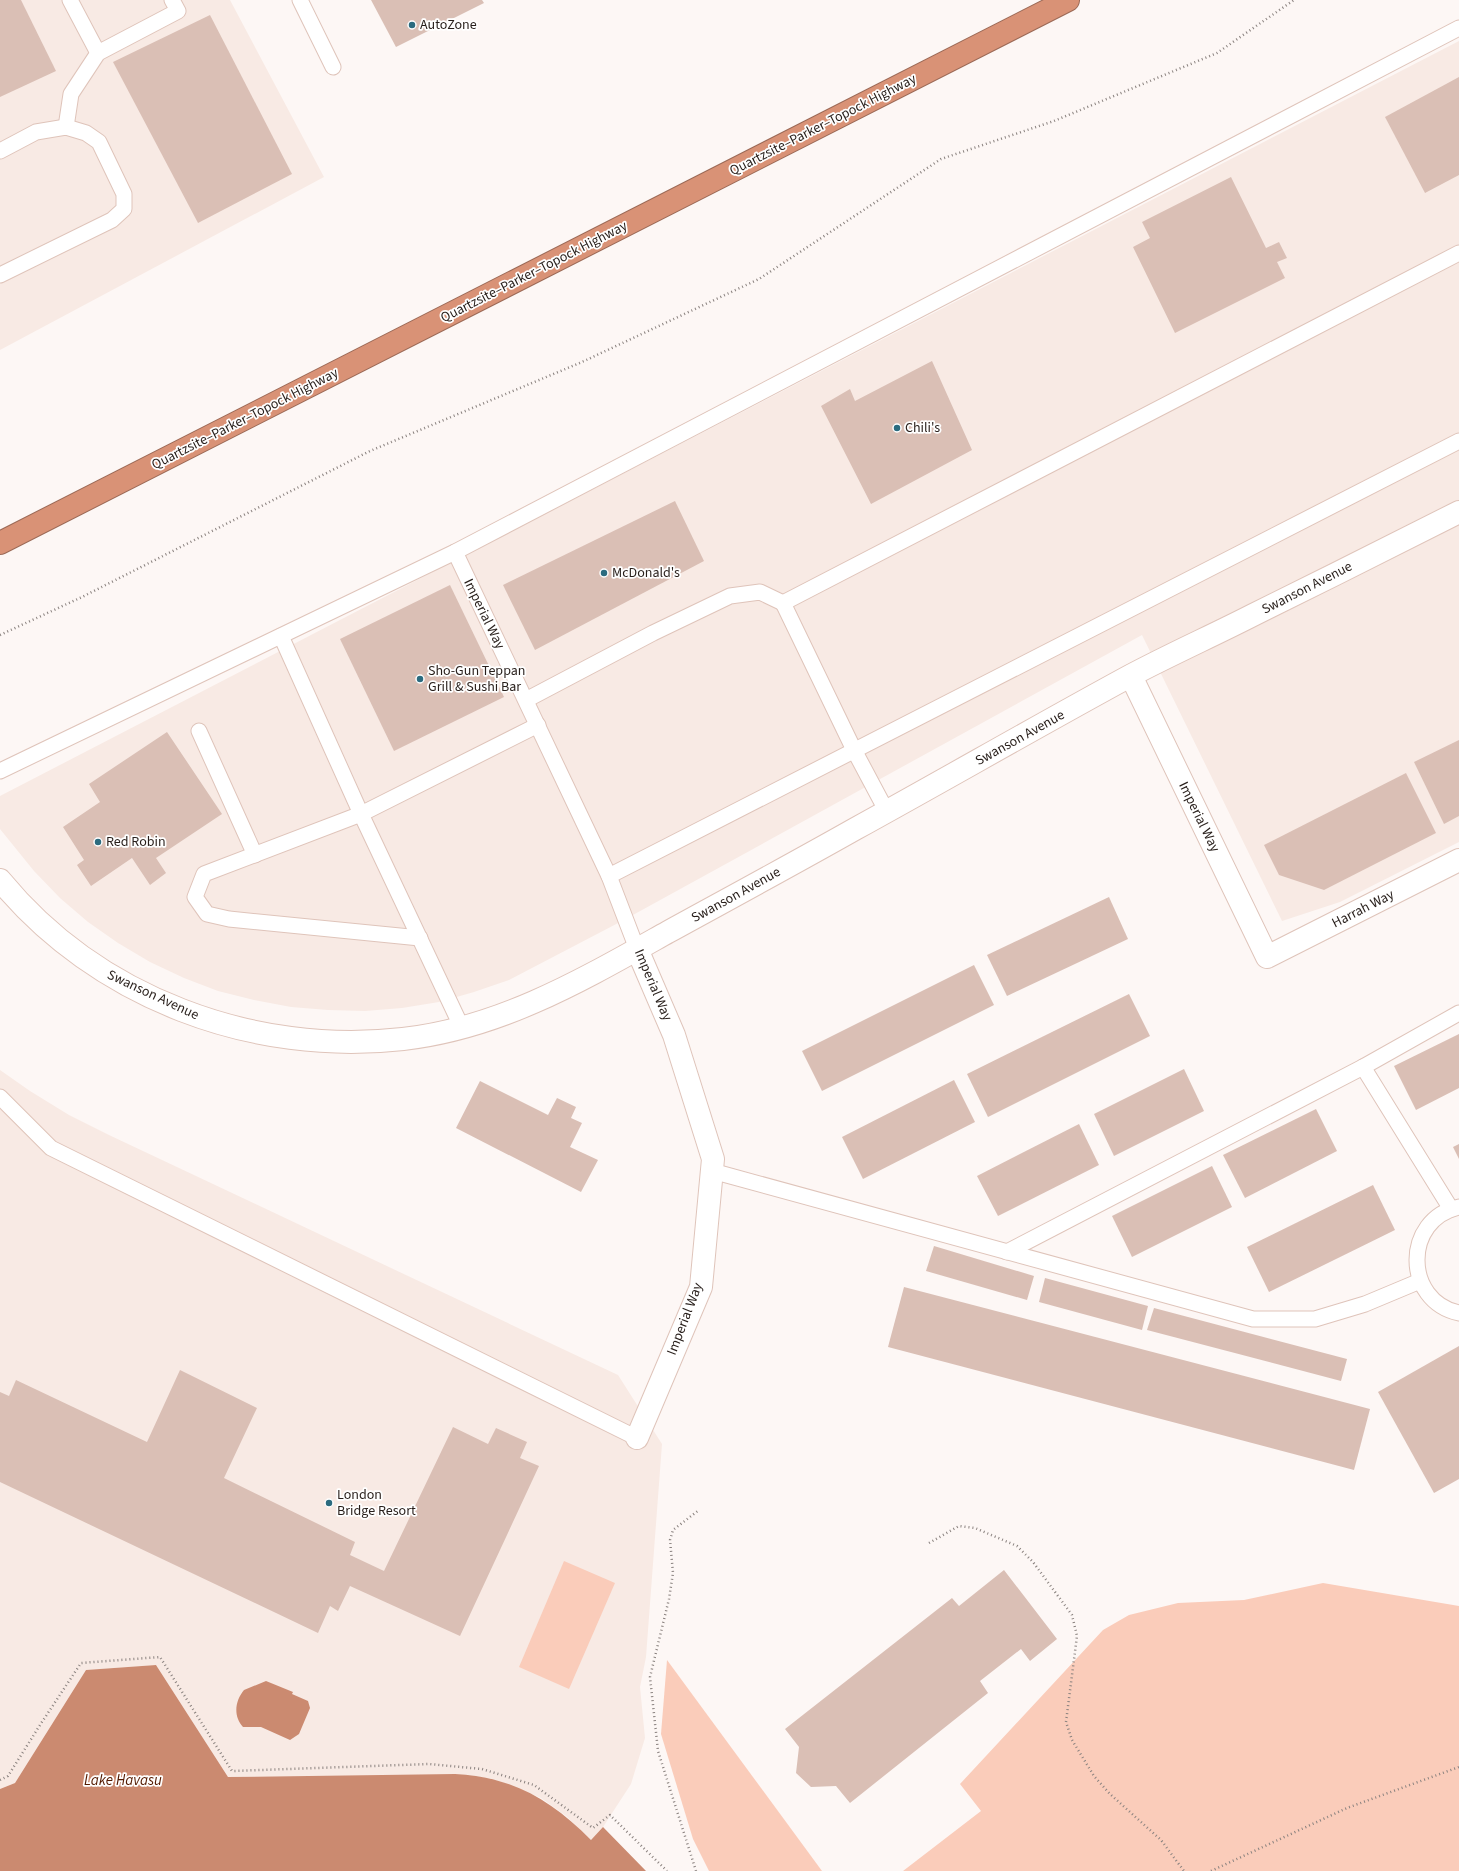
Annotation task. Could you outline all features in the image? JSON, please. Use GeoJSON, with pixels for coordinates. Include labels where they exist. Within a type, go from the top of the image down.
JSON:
{"type":"FeatureCollection","features":[{"type":"Feature","properties":{"kind":"highway","name":"Quartzsite–Parker–Topock Highway"},"geometry":{"type":"LineString","coordinates":[[0,543],[1068,0]]}},
{"type":"Feature","properties":{"kind":"street","name":"Swanson Avenue"},"geometry":{"type":"LineString","coordinates":[[0,880],[39,921],[69,947],[101,970],[136,990],[172,1007],[209,1021],[287,1039],[326,1042],[366,1042],[406,1039],[462,1028],[521,1009],[637,949],[1131,676],[1459,512]]}},
{"type":"Feature","properties":{"kind":"street","name":"Imperial Way"},"geometry":{"type":"LineString","coordinates":[[1131,676],[1268,957]]}},
{"type":"Feature","properties":{"kind":"street","name":"Harrah Way"},"geometry":{"type":"LineString","coordinates":[[1268,957],[1459,860]]}},
{"type":"Feature","properties":{"kind":"street","name":"Imperial Way"},"geometry":{"type":"LineString","coordinates":[[637,949],[674,1036],[713,1158],[701,1287],[637,1438]]}},
{"type":"Feature","properties":{"kind":"lane"},"geometry":{"type":"LineString","coordinates":[[70,0],[98,53]]}},
{"type":"Feature","properties":{"kind":"lane"},"geometry":{"type":"LineString","coordinates":[[66,127],[71,94],[98,53],[178,11],[172,0]]}},
{"type":"Feature","properties":{"kind":"lane"},"geometry":{"type":"LineString","coordinates":[[300,0],[333,67]]}},
{"type":"Feature","properties":{"kind":"lane"},"geometry":{"type":"LineString","coordinates":[[0,771],[454,552],[1459,28]]}},
{"type":"Feature","properties":{"kind":"lane"},"geometry":{"type":"LineString","coordinates":[[0,151],[36,132],[66,127],[86,133],[99,142],[124,194],[124,209],[112,220],[0,275]]}},
{"type":"Feature","properties":{"kind":"lane"},"geometry":{"type":"LineString","coordinates":[[783,603],[1459,253]]}},
{"type":"Feature","properties":{"kind":"lane"},"geometry":{"type":"LineString","coordinates":[[609,876],[1459,440]]}},
{"type":"Feature","properties":{"kind":"lane","name":"Imperial Way"},"geometry":{"type":"LineString","coordinates":[[454,552],[609,876],[637,949]]}},
{"type":"Feature","properties":{"kind":"lane"},"geometry":{"type":"LineString","coordinates":[[526,700],[653,633],[730,596],[760,592],[783,603],[854,750],[887,812]]}},
{"type":"Feature","properties":{"kind":"lane"},"geometry":{"type":"LineString","coordinates":[[281,636],[361,814],[462,1028]]}},
{"type":"Feature","properties":{"kind":"lane"},"geometry":{"type":"LineString","coordinates":[[420,938],[229,919],[207,914],[195,896],[204,874],[361,814],[538,725]]}},
{"type":"Feature","properties":{"kind":"lane"},"geometry":{"type":"LineString","coordinates":[[199,731],[255,855]]}},
{"type":"Feature","properties":{"kind":"lane"},"geometry":{"type":"LineString","coordinates":[[1007,1252],[1363,1067],[1459,1013]]}},
{"type":"Feature","properties":{"kind":"lane"},"geometry":{"type":"LineString","coordinates":[[1363,1067],[1455,1208],[1433,1221],[1420,1238],[1416,1259],[1420,1281],[1432,1299],[1449,1311],[1459,1313]]}},
{"type":"Feature","properties":{"kind":"lane"},"geometry":{"type":"LineString","coordinates":[[0,1097],[51,1148],[637,1438]]}},
{"type":"Feature","properties":{"kind":"lane"},"geometry":{"type":"LineString","coordinates":[[712,1171],[1253,1320],[1315,1319],[1365,1304],[1420,1281]]}},
{"type":"Feature","properties":{"kind":"path"},"geometry":{"type":"LineString","coordinates":[[0,635],[82,597],[370,451],[582,362],[759,279],[941,159],[1054,121],[1217,53],[1294,0]]}},
{"type":"Feature","properties":{"kind":"path"},"geometry":{"type":"LineString","coordinates":[[696,1871],[658,1751],[650,1677],[670,1599],[673,1573],[670,1540],[673,1530],[699,1510]]}},
{"type":"Feature","properties":{"kind":"path"},"geometry":{"type":"LineString","coordinates":[[930,1542],[959,1526],[975,1528],[1017,1546],[1033,1562],[1072,1615],[1077,1636],[1066,1722],[1072,1740],[1098,1780],[1110,1794],[1161,1840],[1184,1871]]}},
{"type":"Feature","properties":{"kind":"path"},"geometry":{"type":"LineString","coordinates":[[0,1780],[8,1776],[81,1662],[160,1657],[232,1771],[429,1764],[482,1769],[534,1785],[593,1828],[610,1815],[666,1871]]}},
{"type":"Feature","properties":{"kind":"path"},"geometry":{"type":"LineString","coordinates":[[1211,1871],[1347,1808],[1459,1767]]}},
{"type":"Feature","properties":{"kind":"shaded area"},"geometry":{"type":"Polygon","coordinates":[[[0,0],[230,0],[324,177],[0,350],[0,0]]]}},
{"type":"Feature","properties":{"kind":"shaded area"},"geometry":{"type":"Polygon","coordinates":[[[1459,41],[1459,842],[1340,902],[1282,921],[1142,635],[622,921],[509,980],[439,1002],[402,1008],[365,1011],[291,1007],[218,991],[184,978],[150,962],[118,943],[88,922],[60,898],[34,871],[0,829],[0,796],[1459,41]]]}},
{"type":"Feature","properties":{"kind":"shaded area","name":"London Bridge Resort"},"geometry":{"type":"Polygon","coordinates":[[[0,1070],[30,1091],[69,1115],[109,1135],[618,1375],[662,1444],[646,1657],[640,1687],[645,1738],[631,1784],[603,1827],[591,1840],[566,1816],[541,1798],[499,1781],[470,1775],[228,1777],[156,1665],[86,1670],[15,1783],[0,1789],[0,1070]]]}},
{"type":"Feature","properties":{"kind":"shaded area"},"geometry":{"type":"Polygon","coordinates":[[[564,1561],[615,1583],[569,1689],[519,1667],[564,1561]]]}},
{"type":"Feature","properties":{"kind":"shaded area"},"geometry":{"type":"Polygon","coordinates":[[[1323,1583],[1459,1606],[1459,1871],[903,1871],[981,1811],[960,1784],[1103,1630],[1129,1615],[1178,1603],[1244,1600],[1323,1583]]]}},
{"type":"Feature","properties":{"kind":"shaded area"},"geometry":{"type":"Polygon","coordinates":[[[667,1660],[822,1871],[709,1871],[693,1839],[661,1734],[667,1660]]]}},
{"type":"Feature","properties":{"kind":"water","name":"Lake Havasu"},"geometry":{"type":"Polygon","coordinates":[[[156,1665],[228,1777],[455,1774],[495,1780],[530,1793],[546,1802],[561,1813],[591,1840],[603,1827],[646,1871],[0,1871],[0,1789],[15,1783],[86,1670],[156,1665]]]}},
{"type":"Feature","properties":{"kind":"water"},"geometry":{"type":"Polygon","coordinates":[[[266,1681],[293,1692],[292,1694],[308,1701],[310,1708],[299,1734],[290,1740],[261,1727],[243,1727],[240,1723],[236,1708],[241,1694],[244,1690],[266,1681]]]}},
{"type":"Feature","properties":{"kind":"building"},"geometry":{"type":"Polygon","coordinates":[[[0,0],[21,0],[56,71],[0,97],[0,0]]]}},
{"type":"Feature","properties":{"kind":"building","name":"AutoZone"},"geometry":{"type":"Polygon","coordinates":[[[371,0],[482,0],[484,3],[396,47],[371,0]]]}},
{"type":"Feature","properties":{"kind":"building"},"geometry":{"type":"Polygon","coordinates":[[[210,15],[292,174],[198,223],[113,62],[210,15]]]}},
{"type":"Feature","properties":{"kind":"building"},"geometry":{"type":"Polygon","coordinates":[[[1459,77],[1459,175],[1425,193],[1385,117],[1459,77]]]}},
{"type":"Feature","properties":{"kind":"building"},"geometry":{"type":"Polygon","coordinates":[[[1231,177],[1266,248],[1279,242],[1287,258],[1277,262],[1285,278],[1175,333],[1133,247],[1150,238],[1142,222],[1231,177]]]}},
{"type":"Feature","properties":{"kind":"building","name":"Chili's"},"geometry":{"type":"Polygon","coordinates":[[[932,361],[972,450],[871,504],[821,406],[850,389],[855,401],[932,361]]]}},
{"type":"Feature","properties":{"kind":"building","name":"McDonald's"},"geometry":{"type":"Polygon","coordinates":[[[675,501],[704,561],[535,650],[503,585],[675,501]]]}},
{"type":"Feature","properties":{"kind":"building"},"geometry":{"type":"Polygon","coordinates":[[[450,585],[504,697],[394,751],[340,639],[450,585]]]}},
{"type":"Feature","properties":{"kind":"building"},"geometry":{"type":"Polygon","coordinates":[[[167,732],[222,814],[156,858],[166,873],[150,885],[132,858],[91,886],[77,865],[84,860],[63,827],[100,802],[89,784],[167,732]]]}},
{"type":"Feature","properties":{"kind":"building"},"geometry":{"type":"Polygon","coordinates":[[[1459,740],[1459,816],[1444,824],[1414,762],[1459,740]]]}},
{"type":"Feature","properties":{"kind":"building"},"geometry":{"type":"Polygon","coordinates":[[[1406,773],[1436,833],[1324,890],[1279,875],[1264,845],[1406,773]]]}},
{"type":"Feature","properties":{"kind":"building"},"geometry":{"type":"Polygon","coordinates":[[[1109,897],[1128,939],[1007,996],[987,955],[1109,897]]]}},
{"type":"Feature","properties":{"kind":"building"},"geometry":{"type":"Polygon","coordinates":[[[974,965],[994,1005],[822,1091],[802,1051],[974,965]]]}},
{"type":"Feature","properties":{"kind":"building"},"geometry":{"type":"Polygon","coordinates":[[[1129,994],[1150,1036],[988,1117],[967,1074],[1129,994]]]}},
{"type":"Feature","properties":{"kind":"building"},"geometry":{"type":"Polygon","coordinates":[[[1459,1034],[1459,1088],[1416,1110],[1394,1066],[1459,1034]]]}},
{"type":"Feature","properties":{"kind":"building"},"geometry":{"type":"Polygon","coordinates":[[[1184,1069],[1204,1111],[1114,1156],[1094,1114],[1184,1069]]]}},
{"type":"Feature","properties":{"kind":"building"},"geometry":{"type":"Polygon","coordinates":[[[954,1080],[975,1122],[863,1179],[842,1137],[954,1080]]]}},
{"type":"Feature","properties":{"kind":"building"},"geometry":{"type":"Polygon","coordinates":[[[480,1081],[548,1115],[557,1098],[576,1107],[571,1118],[582,1123],[570,1147],[598,1160],[581,1192],[456,1128],[480,1081]]]}},
{"type":"Feature","properties":{"kind":"building"},"geometry":{"type":"Polygon","coordinates":[[[1316,1109],[1337,1151],[1245,1198],[1223,1155],[1316,1109]]]}},
{"type":"Feature","properties":{"kind":"building"},"geometry":{"type":"Polygon","coordinates":[[[1079,1124],[1099,1165],[998,1216],[977,1176],[1079,1124]]]}},
{"type":"Feature","properties":{"kind":"building"},"geometry":{"type":"Polygon","coordinates":[[[1459,1144],[1459,1159],[1453,1147],[1459,1144]]]}},
{"type":"Feature","properties":{"kind":"building"},"geometry":{"type":"Polygon","coordinates":[[[1212,1166],[1232,1207],[1132,1257],[1112,1216],[1212,1166]]]}},
{"type":"Feature","properties":{"kind":"building"},"geometry":{"type":"Polygon","coordinates":[[[1373,1185],[1395,1230],[1269,1292],[1247,1247],[1373,1185]]]}},
{"type":"Feature","properties":{"kind":"building"},"geometry":{"type":"Polygon","coordinates":[[[934,1246],[1034,1276],[1027,1300],[926,1271],[934,1246]]]}},
{"type":"Feature","properties":{"kind":"building"},"geometry":{"type":"Polygon","coordinates":[[[1045,1278],[1148,1306],[1142,1330],[1039,1302],[1045,1278]]]}},
{"type":"Feature","properties":{"kind":"building"},"geometry":{"type":"Polygon","coordinates":[[[904,1287],[1370,1409],[1354,1470],[888,1347],[904,1287]]]}},
{"type":"Feature","properties":{"kind":"building"},"geometry":{"type":"Polygon","coordinates":[[[1154,1308],[1347,1359],[1341,1381],[1147,1330],[1154,1308]]]}},
{"type":"Feature","properties":{"kind":"building"},"geometry":{"type":"Polygon","coordinates":[[[1459,1346],[1459,1479],[1434,1493],[1378,1392],[1459,1346]]]}},
{"type":"Feature","properties":{"kind":"building"},"geometry":{"type":"Polygon","coordinates":[[[180,1370],[257,1408],[224,1478],[355,1542],[350,1555],[384,1571],[453,1427],[488,1444],[496,1428],[527,1442],[520,1458],[539,1466],[460,1636],[350,1586],[338,1611],[330,1606],[318,1633],[0,1482],[0,1392],[9,1396],[16,1380],[147,1442],[180,1370]]]}},
{"type":"Feature","properties":{"kind":"building"},"geometry":{"type":"Polygon","coordinates":[[[1004,1570],[1057,1639],[1030,1661],[1021,1649],[980,1681],[988,1693],[850,1803],[836,1786],[811,1787],[796,1773],[799,1747],[785,1729],[952,1598],[959,1606],[1004,1570]]]}},
{"type":"Feature","properties":{"kind":"place","name":"AutoZone"},"geometry":{"type":"Point","coordinates":[412,25]}},
{"type":"Feature","properties":{"kind":"place","name":"Chili's"},"geometry":{"type":"Point","coordinates":[897,428]}},
{"type":"Feature","properties":{"kind":"place","name":"McDonald's"},"geometry":{"type":"Point","coordinates":[604,573]}},
{"type":"Feature","properties":{"kind":"place","name":"Sho-Gun Teppan Grill & Sushi Bar"},"geometry":{"type":"Point","coordinates":[420,679]}},
{"type":"Feature","properties":{"kind":"place","name":"Red Robin"},"geometry":{"type":"Point","coordinates":[98,842]}},
{"type":"Feature","properties":{"kind":"place","name":"London Bridge Resort"},"geometry":{"type":"Point","coordinates":[329,1503]}}]}
